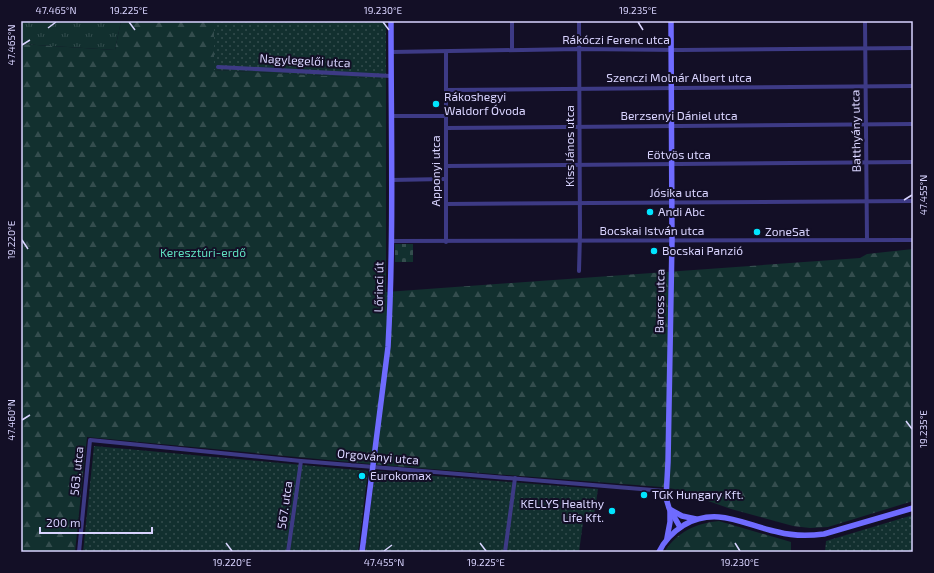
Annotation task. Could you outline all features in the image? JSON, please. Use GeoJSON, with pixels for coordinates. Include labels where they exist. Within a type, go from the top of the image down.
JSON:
{"type":"FeatureCollection","features":[{"type":"Feature","properties":{"kind":"street","name":"Lőrinci út"},"geometry":{"type":"LineString","coordinates":[[362,552],[388,348],[391,241],[391,21]]}},
{"type":"Feature","properties":{"kind":"street"},"geometry":{"type":"LineString","coordinates":[[512,21],[512,50]]}},
{"type":"Feature","properties":{"kind":"street","name":"Kiss János utca"},"geometry":{"type":"LineString","coordinates":[[578,21],[580,204],[579,271]]}},
{"type":"Feature","properties":{"kind":"street","name":"Baross utca"},"geometry":{"type":"LineString","coordinates":[[659,552],[667,540],[680,527],[666,503],[665,490],[668,462],[672,241],[671,21]]}},
{"type":"Feature","properties":{"kind":"street","name":"Batthyány utca"},"geometry":{"type":"LineString","coordinates":[[865,21],[867,240]]}},
{"type":"Feature","properties":{"kind":"street","name":"Rákóczi Ferenc utca"},"geometry":{"type":"LineString","coordinates":[[391,52],[579,49],[671,50],[913,48]]}},
{"type":"Feature","properties":{"kind":"street","name":"Apponyi utca"},"geometry":{"type":"LineString","coordinates":[[446,52],[446,242]]}},
{"type":"Feature","properties":{"kind":"street","name":"Nagylegelői utca"},"geometry":{"type":"LineString","coordinates":[[218,67],[390,76]]}},
{"type":"Feature","properties":{"kind":"street","name":"Szenczi Molnár Albert utca"},"geometry":{"type":"LineString","coordinates":[[446,90],[913,86]]}},
{"type":"Feature","properties":{"kind":"street"},"geometry":{"type":"LineString","coordinates":[[391,116],[446,116]]}},
{"type":"Feature","properties":{"kind":"street","name":"Berzsenyi Dániel utca"},"geometry":{"type":"LineString","coordinates":[[446,128],[913,124]]}},
{"type":"Feature","properties":{"kind":"street","name":"Eötvös utca"},"geometry":{"type":"LineString","coordinates":[[446,166],[913,162]]}},
{"type":"Feature","properties":{"kind":"street"},"geometry":{"type":"LineString","coordinates":[[391,180],[446,179]]}},
{"type":"Feature","properties":{"kind":"street","name":"Jósika utca"},"geometry":{"type":"LineString","coordinates":[[446,204],[913,201]]}},
{"type":"Feature","properties":{"kind":"street","name":"Bocskai István utca"},"geometry":{"type":"LineString","coordinates":[[391,241],[913,240]]}},
{"type":"Feature","properties":{"kind":"street","name":"Orgoványi utca"},"geometry":{"type":"LineString","coordinates":[[90,440],[301,461],[665,490]]}},
{"type":"Feature","properties":{"kind":"street","name":"563. utca"},"geometry":{"type":"LineString","coordinates":[[79,552],[90,440]]}},
{"type":"Feature","properties":{"kind":"street","name":"567. utca"},"geometry":{"type":"LineString","coordinates":[[288,552],[301,461]]}},
{"type":"Feature","properties":{"kind":"street"},"geometry":{"type":"LineString","coordinates":[[505,552],[515,478]]}},
{"type":"Feature","properties":{"kind":"street"},"geometry":{"type":"LineString","coordinates":[[669,508],[682,516],[697,519]]}},
{"type":"Feature","properties":{"kind":"street","name":"Baross utca"},"geometry":{"type":"LineString","coordinates":[[667,540],[670,522],[669,508]]}},
{"type":"Feature","properties":{"kind":"street"},"geometry":{"type":"LineString","coordinates":[[680,527],[697,519],[710,516],[725,517],[778,532],[810,535],[824,534],[913,508]]}},
{"type":"Feature","properties":{"kind":"green space"},"geometry":{"type":"Polygon","coordinates":[[[21,21],[121,21],[115,50],[21,44],[21,21]]]}},
{"type":"Feature","properties":{"kind":"green space","name":"Keresztúri-erdő"},"geometry":{"type":"Polygon","coordinates":[[[121,21],[214,21],[214,70],[386,79],[386,292],[860,258],[867,254],[913,249],[913,501],[828,527],[810,528],[793,526],[731,509],[674,489],[661,487],[381,465],[87,437],[75,552],[21,552],[21,44],[115,50],[121,21]]]}},
{"type":"Feature","properties":{"kind":"green space"},"geometry":{"type":"Polygon","coordinates":[[[214,21],[386,21],[386,79],[214,70],[214,21]]]}},
{"type":"Feature","properties":{"kind":"green space"},"geometry":{"type":"Polygon","coordinates":[[[395,244],[413,244],[413,262],[395,262],[395,244]]]}},
{"type":"Feature","properties":{"kind":"green space"},"geometry":{"type":"Polygon","coordinates":[[[94,446],[368,471],[358,552],[83,552],[94,446]]]}},
{"type":"Feature","properties":{"kind":"green space"},"geometry":{"type":"Polygon","coordinates":[[[375,471],[598,489],[594,515],[584,515],[579,552],[365,552],[375,471]]]}},
{"type":"Feature","properties":{"kind":"green space"},"geometry":{"type":"Polygon","coordinates":[[[913,515],[913,552],[825,552],[826,541],[913,515]]]}},
{"type":"Feature","properties":{"kind":"green space"},"geometry":{"type":"Polygon","coordinates":[[[719,521],[791,542],[791,552],[664,552],[675,539],[695,526],[719,521]]]}},
{"type":"Feature","properties":{"kind":"place","name":"Rákoshegyi Waldorf Óvoda"},"geometry":{"type":"Point","coordinates":[436,104]}},
{"type":"Feature","properties":{"kind":"place","name":"Andi Abc"},"geometry":{"type":"Point","coordinates":[650,212]}},
{"type":"Feature","properties":{"kind":"place","name":"ZoneSat"},"geometry":{"type":"Point","coordinates":[757,232]}},
{"type":"Feature","properties":{"kind":"place","name":"Bocskai Panzió"},"geometry":{"type":"Point","coordinates":[654,251]}},
{"type":"Feature","properties":{"kind":"place","name":"Eurokomax"},"geometry":{"type":"Point","coordinates":[362,476]}},
{"type":"Feature","properties":{"kind":"place","name":"TGK Hungary Kft."},"geometry":{"type":"Point","coordinates":[644,495]}},
{"type":"Feature","properties":{"kind":"place","name":"KELLYS Healthy Life Kft."},"geometry":{"type":"Point","coordinates":[612,511]}}]}
